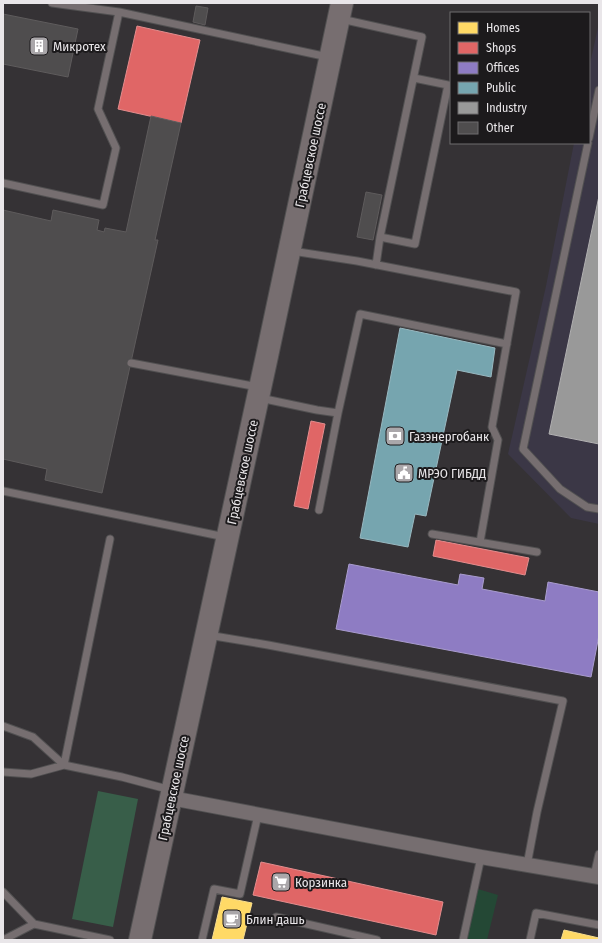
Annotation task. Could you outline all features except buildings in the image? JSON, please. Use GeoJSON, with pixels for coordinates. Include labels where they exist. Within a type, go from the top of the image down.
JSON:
{"type":"FeatureCollection","features":[{"type":"Feature","properties":{"kind":"main road","name":"Грабцевское шоссе"},"geometry":{"type":"LineString","coordinates":[[140,940],[341,11]]}},
{"type":"Feature","properties":{"kind":"street"},"geometry":{"type":"LineString","coordinates":[[172,794],[258,815],[597,877]]}},
{"type":"Feature","properties":{"kind":"lane"},"geometry":{"type":"LineString","coordinates":[[52,3],[118,12],[331,57]]}},
{"type":"Feature","properties":{"kind":"lane"},"geometry":{"type":"LineString","coordinates":[[341,11],[422,37],[380,237],[376,264]]}},
{"type":"Feature","properties":{"kind":"lane"},"geometry":{"type":"LineString","coordinates":[[3,183],[102,205],[116,148],[98,109],[118,12]]}},
{"type":"Feature","properties":{"kind":"lane"},"geometry":{"type":"LineString","coordinates":[[380,237],[414,244],[419,221],[448,85],[414,78]]}},
{"type":"Feature","properties":{"kind":"lane"},"geometry":{"type":"LineString","coordinates":[[590,133],[599,90]]}},
{"type":"Feature","properties":{"kind":"lane"},"geometry":{"type":"LineString","coordinates":[[588,144],[523,449],[560,490],[587,506],[599,509]]}},
{"type":"Feature","properties":{"kind":"lane"},"geometry":{"type":"LineString","coordinates":[[290,250],[376,264],[516,292],[492,427],[498,440],[480,542]]}},
{"type":"Feature","properties":{"kind":"lane"},"geometry":{"type":"LineString","coordinates":[[319,510],[338,413],[360,314],[507,344]]}},
{"type":"Feature","properties":{"kind":"lane"},"geometry":{"type":"LineString","coordinates":[[131,363],[259,393],[317,410],[338,413]]}},
{"type":"Feature","properties":{"kind":"lane"},"geometry":{"type":"LineString","coordinates":[[3,491],[227,538]]}},
{"type":"Feature","properties":{"kind":"lane"},"geometry":{"type":"LineString","coordinates":[[432,534],[537,552]]}},
{"type":"Feature","properties":{"kind":"lane"},"geometry":{"type":"LineString","coordinates":[[64,765],[110,539]]}},
{"type":"Feature","properties":{"kind":"lane"},"geometry":{"type":"LineString","coordinates":[[206,634],[563,701],[537,812],[527,865]]}},
{"type":"Feature","properties":{"kind":"lane"},"geometry":{"type":"LineString","coordinates":[[3,726],[33,737],[64,765]]}},
{"type":"Feature","properties":{"kind":"lane"},"geometry":{"type":"LineString","coordinates":[[3,772],[31,774],[64,765],[122,777],[172,794]]}},
{"type":"Feature","properties":{"kind":"lane"},"geometry":{"type":"LineString","coordinates":[[202,940],[214,888],[240,894],[258,815]]}},
{"type":"Feature","properties":{"kind":"lane"},"geometry":{"type":"LineString","coordinates":[[597,877],[599,854]]}},
{"type":"Feature","properties":{"kind":"lane"},"geometry":{"type":"LineString","coordinates":[[463,940],[481,857]]}},
{"type":"Feature","properties":{"kind":"lane"},"geometry":{"type":"LineString","coordinates":[[3,892],[34,924],[110,940]]}},
{"type":"Feature","properties":{"kind":"lane"},"geometry":{"type":"LineString","coordinates":[[530,940],[536,913],[599,925]]}},
{"type":"Feature","properties":{"kind":"lane"},"geometry":{"type":"LineString","coordinates":[[276,917],[377,940]]}},
{"type":"Feature","properties":{"kind":"lane"},"geometry":{"type":"LineString","coordinates":[[3,940],[34,924]]}},
{"type":"Feature","properties":{"kind":"shaded area"},"geometry":{"type":"Polygon","coordinates":[[[599,23],[599,524],[571,518],[508,454],[546,286],[574,144],[590,144],[590,64],[599,23]]]}},
{"type":"Feature","properties":{"kind":"green space"},"geometry":{"type":"Polygon","coordinates":[[[98,791],[138,799],[113,927],[72,919],[98,791]]]}},
{"type":"Feature","properties":{"kind":"green space"},"geometry":{"type":"Polygon","coordinates":[[[478,889],[498,895],[487,940],[466,940],[478,889]]]}},
{"type":"Feature","properties":{"kind":"place","name":"Микротех"},"geometry":{"type":"Point","coordinates":[39,46]}},
{"type":"Feature","properties":{"kind":"place","name":"Газэнергобанк"},"geometry":{"type":"Point","coordinates":[395,436]}},
{"type":"Feature","properties":{"kind":"place","name":"МРЭО ГИБДД"},"geometry":{"type":"Point","coordinates":[404,473]}},
{"type":"Feature","properties":{"kind":"place","name":"Корзинка"},"geometry":{"type":"Point","coordinates":[281,882]}},
{"type":"Feature","properties":{"kind":"place","name":"Блин дашь"},"geometry":{"type":"Point","coordinates":[232,919]}}]}
